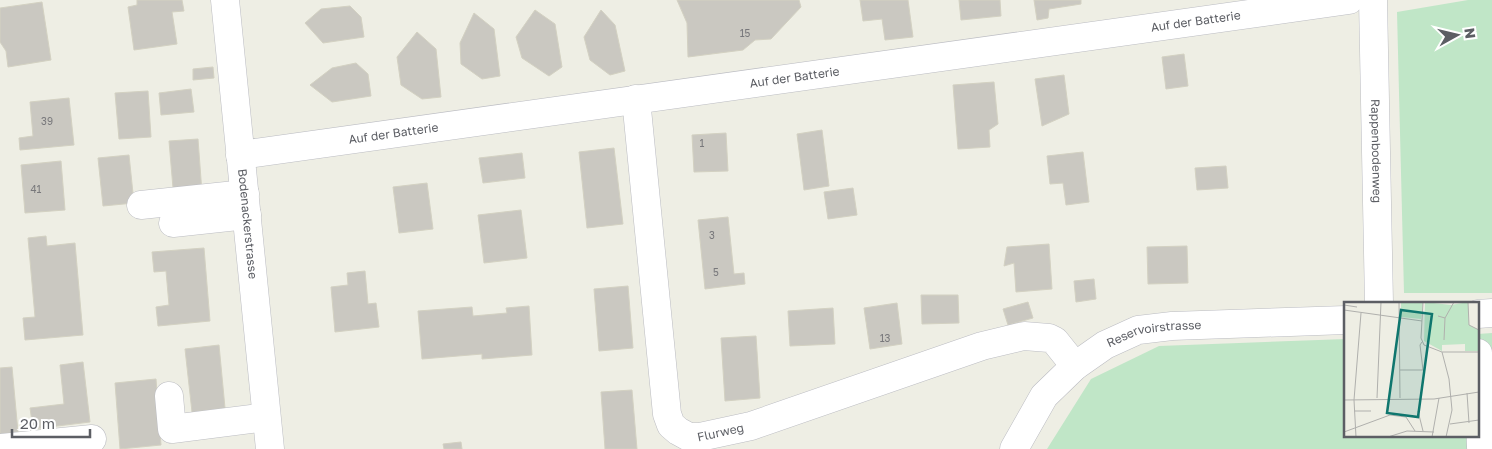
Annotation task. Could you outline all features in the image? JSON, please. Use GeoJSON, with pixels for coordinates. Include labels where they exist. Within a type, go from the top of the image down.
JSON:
{"type":"FeatureCollection","features":[{"type":"Feature","properties":{"kind":"street","name":"Bodenackerstrasse"},"geometry":{"type":"LineString","coordinates":[[225,0],[270,449]]}},
{"type":"Feature","properties":{"kind":"street","name":"Auf der Batterie"},"geometry":{"type":"LineString","coordinates":[[240,155],[1349,0]]}},
{"type":"Feature","properties":{"kind":"street","name":"Rappenbodenweg"},"geometry":{"type":"LineString","coordinates":[[1374,0],[1379,302]]}},
{"type":"Feature","properties":{"kind":"street","name":"Flurweg"},"geometry":{"type":"LineString","coordinates":[[636,99],[667,414],[671,425],[678,431],[689,437],[700,437],[751,426],[982,346],[1024,336],[1049,338],[1055,341],[1074,366]]}},
{"type":"Feature","properties":{"kind":"street"},"geometry":{"type":"LineString","coordinates":[[141,205],[246,204]]}},
{"type":"Feature","properties":{"kind":"street"},"geometry":{"type":"LineString","coordinates":[[173,223],[246,204]]}},
{"type":"Feature","properties":{"kind":"street","name":"Reservoirstrasse"},"geometry":{"type":"LineString","coordinates":[[1014,449],[1044,396],[1074,366],[1106,344],[1138,330],[1172,326],[1344,320]]}},
{"type":"Feature","properties":{"kind":"street"},"geometry":{"type":"LineString","coordinates":[[169,396],[174,439],[266,417]]}},
{"type":"Feature","properties":{"kind":"street"},"geometry":{"type":"LineString","coordinates":[[1480,416],[1481,447]]}},
{"type":"Feature","properties":{"kind":"street"},"geometry":{"type":"LineString","coordinates":[[0,448],[41,447],[92,439]]}},
{"type":"Feature","properties":{"kind":"green space"},"geometry":{"type":"Polygon","coordinates":[[[1468,0],[1492,0],[1492,293],[1404,293],[1397,12],[1468,0]]]}},
{"type":"Feature","properties":{"kind":"green space"},"geometry":{"type":"Polygon","coordinates":[[[1492,333],[1492,449],[1047,449],[1091,379],[1159,346],[1344,339],[1344,436],[1480,436],[1480,334],[1492,333]]]}},
{"type":"Feature","properties":{"kind":"building"},"geometry":{"type":"Polygon","coordinates":[[[137,0],[182,0],[184,11],[172,12],[177,44],[134,50],[128,7],[137,5],[137,0]]]}},
{"type":"Feature","properties":{"kind":"building"},"geometry":{"type":"Polygon","coordinates":[[[677,0],[799,0],[801,7],[771,39],[755,40],[743,50],[688,57],[687,23],[677,0]]]}},
{"type":"Feature","properties":{"kind":"building"},"geometry":{"type":"Polygon","coordinates":[[[860,0],[908,0],[913,37],[885,40],[882,19],[863,21],[860,0]]]}},
{"type":"Feature","properties":{"kind":"building"},"geometry":{"type":"Polygon","coordinates":[[[959,0],[1000,0],[1001,16],[961,20],[959,0]]]}},
{"type":"Feature","properties":{"kind":"building"},"geometry":{"type":"Polygon","coordinates":[[[1034,0],[1081,0],[1081,4],[1049,9],[1048,18],[1037,20],[1034,0]]]}},
{"type":"Feature","properties":{"kind":"building"},"geometry":{"type":"Polygon","coordinates":[[[42,2],[51,60],[8,67],[6,51],[0,42],[0,8],[42,2]]]}},
{"type":"Feature","properties":{"kind":"building"},"geometry":{"type":"Polygon","coordinates":[[[350,6],[361,17],[364,37],[323,43],[305,23],[321,9],[350,6]]]}},
{"type":"Feature","properties":{"kind":"building"},"geometry":{"type":"Polygon","coordinates":[[[535,10],[555,24],[562,67],[549,76],[522,58],[516,37],[535,10]]]}},
{"type":"Feature","properties":{"kind":"building"},"geometry":{"type":"Polygon","coordinates":[[[601,10],[615,25],[625,71],[610,75],[590,60],[584,37],[601,10]]]}},
{"type":"Feature","properties":{"kind":"building"},"geometry":{"type":"Polygon","coordinates":[[[474,13],[494,29],[500,76],[482,79],[461,64],[460,43],[474,13]]]}},
{"type":"Feature","properties":{"kind":"building"},"geometry":{"type":"Polygon","coordinates":[[[417,32],[436,49],[441,97],[422,99],[401,85],[397,57],[417,32]]]}},
{"type":"Feature","properties":{"kind":"building"},"geometry":{"type":"Polygon","coordinates":[[[1184,54],[1188,86],[1166,89],[1162,57],[1184,54]]]}},
{"type":"Feature","properties":{"kind":"building"},"geometry":{"type":"Polygon","coordinates":[[[356,63],[368,74],[371,96],[332,102],[310,85],[332,68],[356,63]]]}},
{"type":"Feature","properties":{"kind":"building"},"geometry":{"type":"Polygon","coordinates":[[[213,67],[214,78],[193,80],[193,69],[213,67]]]}},
{"type":"Feature","properties":{"kind":"building"},"geometry":{"type":"Polygon","coordinates":[[[1064,75],[1069,114],[1042,126],[1035,79],[1064,75]]]}},
{"type":"Feature","properties":{"kind":"building"},"geometry":{"type":"Polygon","coordinates":[[[994,82],[998,124],[989,130],[990,147],[958,149],[953,85],[994,82]]]}},
{"type":"Feature","properties":{"kind":"building"},"geometry":{"type":"Polygon","coordinates":[[[191,89],[194,112],[161,115],[159,93],[191,89]]]}},
{"type":"Feature","properties":{"kind":"building"},"geometry":{"type":"Polygon","coordinates":[[[148,91],[151,137],[119,139],[115,93],[148,91]]]}},
{"type":"Feature","properties":{"kind":"building"},"geometry":{"type":"Polygon","coordinates":[[[69,98],[74,145],[20,150],[19,138],[33,136],[30,102],[69,98]]]}},
{"type":"Feature","properties":{"kind":"building"},"geometry":{"type":"Polygon","coordinates":[[[822,130],[829,186],[804,190],[797,134],[822,130]]]}},
{"type":"Feature","properties":{"kind":"building"},"geometry":{"type":"Polygon","coordinates":[[[726,133],[728,171],[694,172],[692,135],[726,133]]]}},
{"type":"Feature","properties":{"kind":"building"},"geometry":{"type":"Polygon","coordinates":[[[198,139],[202,193],[173,188],[169,141],[198,139]]]}},
{"type":"Feature","properties":{"kind":"building"},"geometry":{"type":"Polygon","coordinates":[[[614,148],[623,224],[587,228],[579,152],[614,148]]]}},
{"type":"Feature","properties":{"kind":"building"},"geometry":{"type":"Polygon","coordinates":[[[1083,152],[1089,202],[1066,205],[1063,183],[1050,184],[1047,156],[1083,152]]]}},
{"type":"Feature","properties":{"kind":"building"},"geometry":{"type":"Polygon","coordinates":[[[522,153],[525,178],[483,183],[479,158],[522,153]]]}},
{"type":"Feature","properties":{"kind":"building"},"geometry":{"type":"Polygon","coordinates":[[[129,155],[134,203],[103,206],[98,158],[129,155]]]}},
{"type":"Feature","properties":{"kind":"building"},"geometry":{"type":"Polygon","coordinates":[[[61,161],[65,210],[25,213],[21,165],[61,161]]]}},
{"type":"Feature","properties":{"kind":"building"},"geometry":{"type":"Polygon","coordinates":[[[1226,166],[1228,188],[1197,190],[1195,168],[1226,166]]]}},
{"type":"Feature","properties":{"kind":"building"},"geometry":{"type":"Polygon","coordinates":[[[427,183],[433,229],[399,233],[393,187],[427,183]]]}},
{"type":"Feature","properties":{"kind":"building"},"geometry":{"type":"Polygon","coordinates":[[[853,188],[857,215],[828,219],[824,192],[853,188]]]}},
{"type":"Feature","properties":{"kind":"building"},"geometry":{"type":"Polygon","coordinates":[[[521,210],[527,258],[484,263],[478,215],[521,210]]]}},
{"type":"Feature","properties":{"kind":"building"},"geometry":{"type":"Polygon","coordinates":[[[728,217],[734,274],[744,273],[745,284],[705,289],[698,220],[728,217]]]}},
{"type":"Feature","properties":{"kind":"building"},"geometry":{"type":"Polygon","coordinates":[[[46,236],[47,246],[75,243],[83,335],[25,340],[23,318],[35,317],[28,238],[46,236]]]}},
{"type":"Feature","properties":{"kind":"building"},"geometry":{"type":"Polygon","coordinates":[[[1049,244],[1052,289],[1016,292],[1014,263],[1004,266],[1007,247],[1049,244]]]}},
{"type":"Feature","properties":{"kind":"building"},"geometry":{"type":"Polygon","coordinates":[[[1187,246],[1188,283],[1148,284],[1147,247],[1187,246]]]}},
{"type":"Feature","properties":{"kind":"building"},"geometry":{"type":"Polygon","coordinates":[[[204,248],[210,321],[158,326],[156,307],[169,305],[166,271],[154,272],[152,252],[204,248]]]}},
{"type":"Feature","properties":{"kind":"building"},"geometry":{"type":"Polygon","coordinates":[[[365,271],[368,304],[376,303],[379,327],[335,332],[331,287],[348,285],[347,273],[365,271]]]}},
{"type":"Feature","properties":{"kind":"building"},"geometry":{"type":"Polygon","coordinates":[[[1094,279],[1096,299],[1076,302],[1074,281],[1094,279]]]}},
{"type":"Feature","properties":{"kind":"building"},"geometry":{"type":"Polygon","coordinates":[[[628,286],[633,348],[599,351],[594,289],[628,286]]]}},
{"type":"Feature","properties":{"kind":"building"},"geometry":{"type":"Polygon","coordinates":[[[921,295],[958,295],[959,323],[922,324],[921,295]]]}},
{"type":"Feature","properties":{"kind":"building"},"geometry":{"type":"Polygon","coordinates":[[[1028,302],[1033,318],[1008,325],[1003,309],[1028,302]]]}},
{"type":"Feature","properties":{"kind":"building"},"geometry":{"type":"Polygon","coordinates":[[[897,303],[902,344],[870,349],[864,308],[897,303]]]}},
{"type":"Feature","properties":{"kind":"building"},"geometry":{"type":"Polygon","coordinates":[[[529,306],[532,355],[482,359],[482,354],[422,359],[418,311],[472,307],[473,316],[507,313],[506,308],[529,306]]]}},
{"type":"Feature","properties":{"kind":"building"},"geometry":{"type":"Polygon","coordinates":[[[833,308],[835,344],[790,346],[788,311],[833,308]]]}},
{"type":"Feature","properties":{"kind":"building"},"geometry":{"type":"Polygon","coordinates":[[[756,336],[760,398],[725,401],[721,338],[756,336]]]}},
{"type":"Feature","properties":{"kind":"building"},"geometry":{"type":"Polygon","coordinates":[[[219,345],[225,408],[192,412],[185,349],[219,345]]]}},
{"type":"Feature","properties":{"kind":"building"},"geometry":{"type":"Polygon","coordinates":[[[83,362],[90,422],[33,429],[30,408],[64,404],[60,365],[83,362]]]}},
{"type":"Feature","properties":{"kind":"building"},"geometry":{"type":"Polygon","coordinates":[[[12,367],[18,432],[0,434],[0,368],[12,367]]]}},
{"type":"Feature","properties":{"kind":"building"},"geometry":{"type":"Polygon","coordinates":[[[156,379],[161,445],[120,449],[115,383],[156,379]]]}},
{"type":"Feature","properties":{"kind":"building"},"geometry":{"type":"Polygon","coordinates":[[[632,390],[637,449],[605,449],[601,392],[632,390]]]}},
{"type":"Feature","properties":{"kind":"building"},"geometry":{"type":"Polygon","coordinates":[[[461,442],[462,449],[444,449],[443,444],[461,442]]]}}]}
